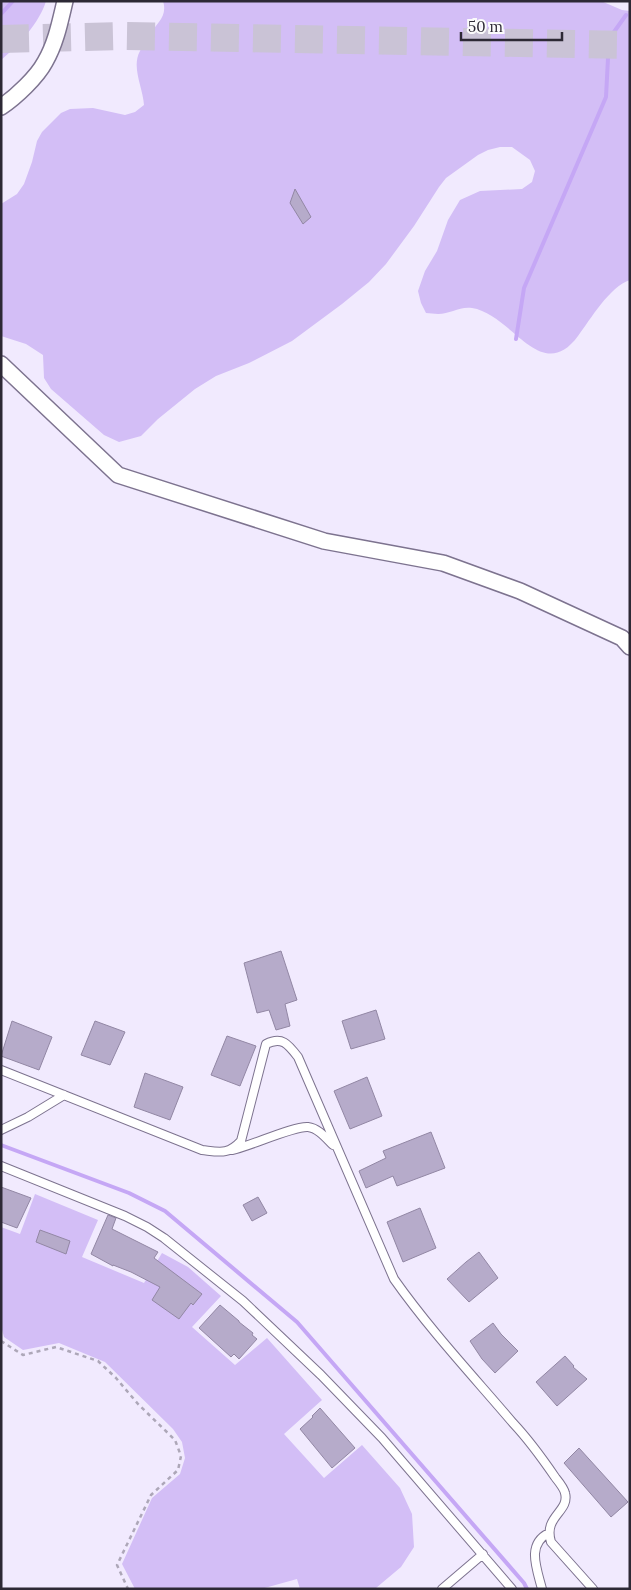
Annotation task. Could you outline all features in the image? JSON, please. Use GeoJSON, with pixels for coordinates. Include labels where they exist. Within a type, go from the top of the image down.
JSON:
{"type":"FeatureCollection","features":[{"type":"Feature","properties":{"kind":"street"},"geometry":{"type":"LineString","coordinates":[[1,107],[15,98],[45,62],[59,28],[65,1]]}},
{"type":"Feature","properties":{"kind":"street"},"geometry":{"type":"LineString","coordinates":[[1,364],[118,475],[324,541],[443,562],[520,591],[622,638],[630,646]]}},
{"type":"Feature","properties":{"kind":"lane"},"geometry":{"type":"LineString","coordinates":[[223,1153],[234,1149],[241,1141],[266,1044],[274,1040],[283,1042],[298,1057],[394,1279],[414,1308],[536,1448],[561,1485],[566,1494],[565,1504],[550,1523],[549,1533],[551,1542],[593,1589]]}},
{"type":"Feature","properties":{"kind":"lane"},"geometry":{"type":"LineString","coordinates":[[1,1070],[202,1150],[223,1153],[246,1147],[296,1128],[308,1127],[316,1129],[337,1150]]}},
{"type":"Feature","properties":{"kind":"lane"},"geometry":{"type":"LineString","coordinates":[[1,1130],[28,1117],[64,1095]]}},
{"type":"Feature","properties":{"kind":"lane"},"geometry":{"type":"LineString","coordinates":[[1,1166],[125,1216],[147,1228],[164,1238],[243,1301],[321,1374],[382,1438],[512,1589]]}},
{"type":"Feature","properties":{"kind":"lane"},"geometry":{"type":"LineString","coordinates":[[542,1589],[534,1558],[535,1546],[543,1536],[549,1533]]}},
{"type":"Feature","properties":{"kind":"lane"},"geometry":{"type":"LineString","coordinates":[[442,1589],[483,1554]]}},
{"type":"Feature","properties":{"kind":"path"},"geometry":{"type":"LineString","coordinates":[[1,1341],[23,1355],[56,1348],[98,1361],[175,1440],[181,1456],[178,1470],[151,1495],[117,1565],[128,1589]]}},
{"type":"Feature","properties":{"kind":"shaded area"},"geometry":{"type":"Polygon","coordinates":[[[1,1],[46,1],[39,17],[28,33],[1,60],[1,1]]]}},
{"type":"Feature","properties":{"kind":"shaded area"},"geometry":{"type":"Polygon","coordinates":[[[163,1],[601,1],[622,10],[630,11],[630,280],[623,283],[608,296],[578,336],[564,349],[551,354],[539,351],[487,313],[472,308],[463,308],[442,314],[426,313],[418,291],[425,271],[437,251],[448,220],[460,200],[480,191],[522,189],[532,182],[535,171],[530,160],[512,147],[488,150],[446,178],[386,264],[369,282],[342,304],[292,341],[249,363],[216,376],[195,389],[158,419],[141,436],[119,442],[104,435],[51,389],[44,378],[43,355],[26,344],[1,336],[1,204],[17,194],[24,184],[37,141],[42,132],[61,113],[70,109],[93,108],[125,115],[135,112],[144,105],[137,71],[138,57],[152,31],[163,16],[163,1]]]}},
{"type":"Feature","properties":{"kind":"shaded area"},"geometry":{"type":"Polygon","coordinates":[[[35,1194],[98,1220],[82,1257],[144,1283],[162,1253],[188,1267],[221,1296],[192,1327],[235,1365],[267,1338],[322,1400],[284,1434],[324,1478],[362,1445],[400,1488],[412,1514],[414,1547],[401,1567],[376,1588],[300,1589],[297,1579],[261,1589],[135,1589],[122,1564],[152,1498],[180,1474],[185,1458],[182,1442],[173,1429],[105,1362],[59,1343],[23,1350],[4,1337],[1,1326],[1,1227],[20,1234],[35,1194]]]}},
{"type":"Feature","properties":{"kind":"building"},"geometry":{"type":"Polygon","coordinates":[[[295,189],[311,217],[303,224],[290,203],[295,189]]]}},
{"type":"Feature","properties":{"kind":"building"},"geometry":{"type":"Polygon","coordinates":[[[281,951],[297,1000],[285,1004],[290,1026],[276,1030],[269,1010],[257,1013],[244,963],[281,951]]]}},
{"type":"Feature","properties":{"kind":"building"},"geometry":{"type":"Polygon","coordinates":[[[376,1010],[385,1039],[351,1049],[342,1021],[376,1010]]]}},
{"type":"Feature","properties":{"kind":"building"},"geometry":{"type":"Polygon","coordinates":[[[12,1021],[52,1037],[39,1070],[1,1056],[12,1021]]]}},
{"type":"Feature","properties":{"kind":"building"},"geometry":{"type":"Polygon","coordinates":[[[95,1021],[125,1032],[110,1065],[81,1055],[95,1021]]]}},
{"type":"Feature","properties":{"kind":"building"},"geometry":{"type":"Polygon","coordinates":[[[227,1036],[256,1046],[240,1086],[211,1075],[227,1036]]]}},
{"type":"Feature","properties":{"kind":"building"},"geometry":{"type":"Polygon","coordinates":[[[145,1073],[183,1087],[170,1120],[134,1107],[145,1073]]]}},
{"type":"Feature","properties":{"kind":"building"},"geometry":{"type":"Polygon","coordinates":[[[367,1077],[382,1116],[350,1129],[334,1091],[367,1077]]]}},
{"type":"Feature","properties":{"kind":"building"},"geometry":{"type":"Polygon","coordinates":[[[431,1132],[445,1168],[397,1186],[393,1176],[366,1188],[359,1171],[386,1158],[383,1151],[431,1132]]]}},
{"type":"Feature","properties":{"kind":"building"},"geometry":{"type":"Polygon","coordinates":[[[1,1187],[31,1198],[17,1228],[1,1222],[1,1187]]]}},
{"type":"Feature","properties":{"kind":"building"},"geometry":{"type":"Polygon","coordinates":[[[258,1197],[267,1213],[252,1221],[243,1205],[258,1197]]]}},
{"type":"Feature","properties":{"kind":"building"},"geometry":{"type":"Polygon","coordinates":[[[420,1208],[436,1248],[403,1262],[387,1222],[420,1208]]]}},
{"type":"Feature","properties":{"kind":"building"},"geometry":{"type":"Polygon","coordinates":[[[108,1215],[116,1218],[112,1229],[158,1252],[154,1258],[202,1294],[193,1305],[191,1303],[179,1319],[152,1300],[160,1287],[91,1254],[108,1215]]]}},
{"type":"Feature","properties":{"kind":"building"},"geometry":{"type":"Polygon","coordinates":[[[40,1230],[70,1241],[66,1254],[36,1242],[40,1230]]]}},
{"type":"Feature","properties":{"kind":"building"},"geometry":{"type":"Polygon","coordinates":[[[479,1252],[498,1278],[469,1302],[447,1279],[479,1252]]]}},
{"type":"Feature","properties":{"kind":"building"},"geometry":{"type":"Polygon","coordinates":[[[220,1305],[253,1333],[252,1335],[257,1339],[239,1359],[234,1354],[231,1357],[199,1328],[220,1305]]]}},
{"type":"Feature","properties":{"kind":"building"},"geometry":{"type":"Polygon","coordinates":[[[493,1323],[518,1351],[495,1373],[482,1359],[470,1341],[493,1323]]]}},
{"type":"Feature","properties":{"kind":"building"},"geometry":{"type":"Polygon","coordinates":[[[565,1356],[573,1367],[587,1379],[557,1406],[536,1382],[565,1356]]]}},
{"type":"Feature","properties":{"kind":"building"},"geometry":{"type":"Polygon","coordinates":[[[320,1408],[355,1448],[332,1468],[300,1429],[320,1408]]]}},
{"type":"Feature","properties":{"kind":"building"},"geometry":{"type":"Polygon","coordinates":[[[579,1448],[628,1502],[611,1517],[564,1463],[579,1448]]]}},
{"type":"Feature","properties":{"kind":"waterway"},"geometry":{"type":"LineString","coordinates":[[1,14],[13,1]]}},
{"type":"Feature","properties":{"kind":"waterway"},"geometry":{"type":"LineString","coordinates":[[516,339],[524,288],[606,97],[609,39],[626,15]]}},
{"type":"Feature","properties":{"kind":"waterway"},"geometry":{"type":"LineString","coordinates":[[1,1145],[129,1193],[165,1211],[297,1322],[524,1583],[527,1589]]}},
{"type":"Feature","properties":{"kind":"tunnel"},"geometry":{"type":"LineString","coordinates":[[1,39],[122,36],[630,45]]}}]}
